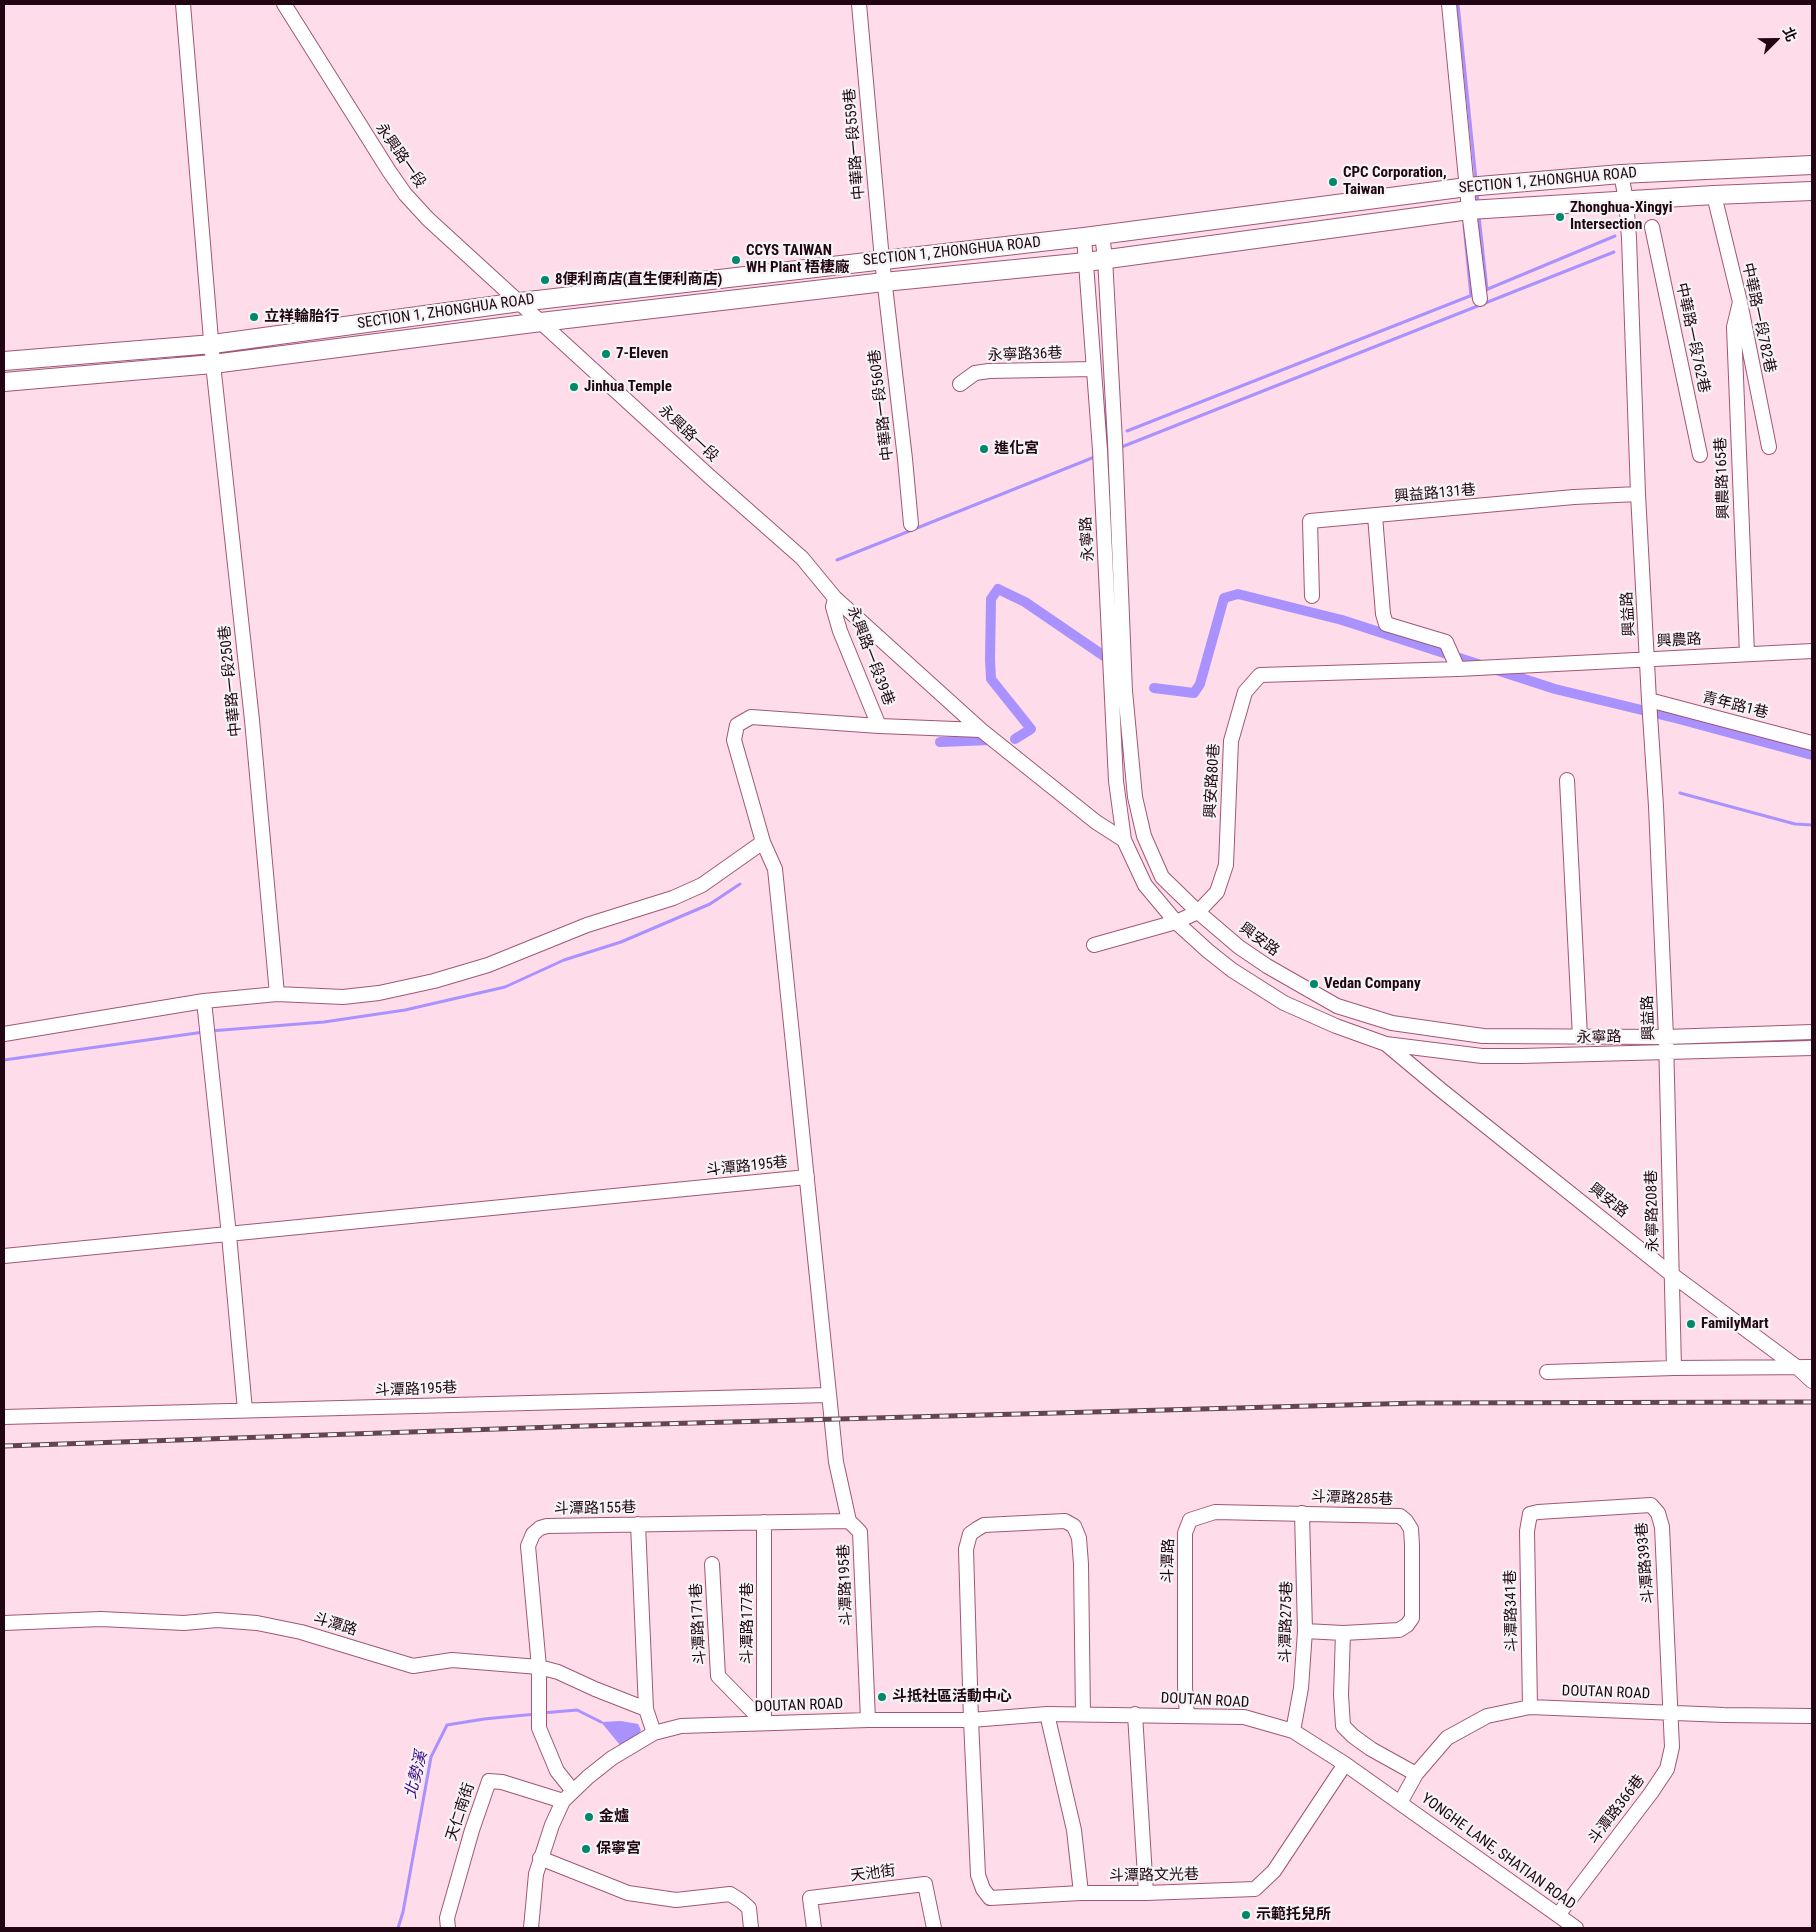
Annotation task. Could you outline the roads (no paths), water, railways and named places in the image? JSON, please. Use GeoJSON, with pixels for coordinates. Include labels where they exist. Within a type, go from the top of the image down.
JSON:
{"type":"FeatureCollection","features":[{"type":"Feature","properties":{"kind":"main road","name":"SECTION 1, ZHONGHUA ROAD"},"geometry":{"type":"LineString","coordinates":[[4,361],[212,344],[520,302],[1102,235],[1467,187],[1621,174],[1812,165]]}},
{"type":"Feature","properties":{"kind":"main road","name":"SECTION 1, ZHONGHUA ROAD"},"geometry":{"type":"LineString","coordinates":[[4,382],[213,364],[541,322],[884,282],[1086,262],[1469,210],[1812,191]]}},
{"type":"Feature","properties":{"kind":"street","name":"中華路一段250巷"},"geometry":{"type":"LineString","coordinates":[[183,4],[213,364],[252,720],[277,994]]}},
{"type":"Feature","properties":{"kind":"street","name":"永興路一段"},"geometry":{"type":"LineString","coordinates":[[284,4],[389,171],[405,194],[428,218],[709,476],[802,558],[835,598],[981,730]]}},
{"type":"Feature","properties":{"kind":"street","name":"中華路一段559巷"},"geometry":{"type":"LineString","coordinates":[[859,4],[884,282]]}},
{"type":"Feature","properties":{"kind":"street"},"geometry":{"type":"LineString","coordinates":[[1449,4],[1469,210],[1480,299]]}},
{"type":"Feature","properties":{"kind":"street","name":"興益路"},"geometry":{"type":"LineString","coordinates":[[1621,174],[1626,200],[1629,238],[1638,494],[1656,806],[1667,1053]]}},
{"type":"Feature","properties":{"kind":"street","name":"中華路一段782巷"},"geometry":{"type":"LineString","coordinates":[[1714,195],[1740,302],[1769,447]]}},
{"type":"Feature","properties":{"kind":"street","name":"中華路一段762巷"},"geometry":{"type":"LineString","coordinates":[[1652,227],[1700,455]]}},
{"type":"Feature","properties":{"kind":"street","name":"永寧路"},"geometry":{"type":"LineString","coordinates":[[1102,235],[1105,258],[1125,691],[1135,797],[1144,836]]}},
{"type":"Feature","properties":{"kind":"street","name":"永寧路"},"geometry":{"type":"LineString","coordinates":[[1084,237],[1100,450],[1116,780],[1124,840]]}},
{"type":"Feature","properties":{"kind":"street","name":"中華路一段560巷"},"geometry":{"type":"LineString","coordinates":[[884,282],[911,524]]}},
{"type":"Feature","properties":{"kind":"street","name":"興農路165巷"},"geometry":{"type":"LineString","coordinates":[[1740,302],[1734,327],[1746,654]]}},
{"type":"Feature","properties":{"kind":"street","name":"永寧路36巷"},"geometry":{"type":"LineString","coordinates":[[960,384],[975,374],[989,371],[1094,369]]}},
{"type":"Feature","properties":{"kind":"street","name":"興益路131巷"},"geometry":{"type":"LineString","coordinates":[[1312,596],[1310,521],[1574,497],[1638,494]]}},
{"type":"Feature","properties":{"kind":"street"},"geometry":{"type":"LineString","coordinates":[[1375,516],[1383,614],[1386,624],[1446,642],[1458,669]]}},
{"type":"Feature","properties":{"kind":"street","name":"永興路一段39巷"},"geometry":{"type":"LineString","coordinates":[[835,598],[833,607],[840,631],[879,726]]}},
{"type":"Feature","properties":{"kind":"street","name":"興農路"},"geometry":{"type":"LineString","coordinates":[[1458,669],[1812,651]]}},
{"type":"Feature","properties":{"kind":"street","name":"興安路80巷"},"geometry":{"type":"LineString","coordinates":[[1094,945],[1176,922],[1198,912],[1217,892],[1226,865],[1231,741],[1245,692],[1260,675],[1458,669]]}},
{"type":"Feature","properties":{"kind":"street","name":"青年路1巷"},"geometry":{"type":"LineString","coordinates":[[1649,700],[1812,742]]}},
{"type":"Feature","properties":{"kind":"street","name":"斗潭路195巷"},"geometry":{"type":"LineString","coordinates":[[868,1720],[860,1532],[849,1521],[836,1462],[775,869],[762,842],[734,740],[737,725],[751,717],[879,726]]}},
{"type":"Feature","properties":{"kind":"street"},"geometry":{"type":"LineString","coordinates":[[879,726],[981,730],[1096,822],[1124,840],[1144,836]]}},
{"type":"Feature","properties":{"kind":"street"},"geometry":{"type":"LineString","coordinates":[[1568,780],[1580,1037]]}},
{"type":"Feature","properties":{"kind":"street","name":"興安路"},"geometry":{"type":"LineString","coordinates":[[1144,836],[1162,877],[1198,912],[1239,947],[1337,1006],[1392,1023]]}},
{"type":"Feature","properties":{"kind":"street","name":"興安路"},"geometry":{"type":"LineString","coordinates":[[1124,840],[1145,885],[1176,922],[1232,970],[1284,1003],[1336,1026],[1386,1044],[1671,1274],[1805,1368],[1812,1382]]}},
{"type":"Feature","properties":{"kind":"street"},"geometry":{"type":"LineString","coordinates":[[4,1034],[204,1001],[277,994],[342,997],[379,993],[434,981],[488,965],[587,925],[673,898],[702,885],[762,842]]}},
{"type":"Feature","properties":{"kind":"street"},"geometry":{"type":"LineString","coordinates":[[204,1001],[229,1235],[245,1410]]}},
{"type":"Feature","properties":{"kind":"street"},"geometry":{"type":"LineString","coordinates":[[1386,1044],[1392,1023]]}},
{"type":"Feature","properties":{"kind":"street","name":"永寧路"},"geometry":{"type":"LineString","coordinates":[[1392,1023],[1484,1036],[1666,1037],[1812,1032]]}},
{"type":"Feature","properties":{"kind":"street","name":"永寧路"},"geometry":{"type":"LineString","coordinates":[[1386,1044],[1482,1056],[1812,1048]]}},
{"type":"Feature","properties":{"kind":"street","name":"永寧路208巷"},"geometry":{"type":"LineString","coordinates":[[1667,1053],[1674,1368]]}},
{"type":"Feature","properties":{"kind":"street","name":"斗潭路195巷"},"geometry":{"type":"LineString","coordinates":[[4,1256],[807,1177]]}},
{"type":"Feature","properties":{"kind":"street"},"geometry":{"type":"LineString","coordinates":[[1547,1372],[1674,1368],[1805,1368]]}},
{"type":"Feature","properties":{"kind":"street","name":"斗潭路195巷"},"geometry":{"type":"LineString","coordinates":[[4,1417],[828,1395]]}},
{"type":"Feature","properties":{"kind":"street","name":"斗潭路393巷"},"geometry":{"type":"LineString","coordinates":[[1530,1514],[1638,1505],[1651,1505],[1658,1513],[1662,1527],[1671,1712]]}},
{"type":"Feature","properties":{"kind":"street","name":"斗潭路"},"geometry":{"type":"LineString","coordinates":[[1187,1716],[1185,1687],[1185,1533],[1190,1520],[1214,1512],[1302,1513]]}},
{"type":"Feature","properties":{"kind":"street","name":"斗潭路275巷"},"geometry":{"type":"LineString","coordinates":[[1293,1731],[1301,1688],[1305,1631],[1302,1513]]}},
{"type":"Feature","properties":{"kind":"street","name":"斗潭路285巷"},"geometry":{"type":"LineString","coordinates":[[1302,1513],[1400,1516],[1411,1529],[1412,1545],[1412,1618],[1407,1625],[1399,1630],[1343,1633],[1305,1631]]}},
{"type":"Feature","properties":{"kind":"street","name":"斗潭路341巷"},"geometry":{"type":"LineString","coordinates":[[1530,1514],[1526,1531],[1530,1707]]}},
{"type":"Feature","properties":{"kind":"street","name":"斗潭路155巷"},"geometry":{"type":"LineString","coordinates":[[568,1796],[539,1728],[539,1666],[528,1546],[533,1534],[540,1528],[548,1526],[849,1521]]}},
{"type":"Feature","properties":{"kind":"street"},"geometry":{"type":"LineString","coordinates":[[1047,1714],[1074,1830],[1081,1893],[990,1898],[983,1889],[978,1875],[966,1549],[970,1534],[984,1525],[1065,1521],[1074,1526],[1079,1538],[1083,1714]]}},
{"type":"Feature","properties":{"kind":"street","name":"斗潭路177巷"},"geometry":{"type":"LineString","coordinates":[[764,1522],[764,1723]]}},
{"type":"Feature","properties":{"kind":"street"},"geometry":{"type":"LineString","coordinates":[[638,1524],[646,1708],[654,1732]]}},
{"type":"Feature","properties":{"kind":"street","name":"斗潭路171巷"},"geometry":{"type":"LineString","coordinates":[[712,1564],[718,1676],[764,1723]]}},
{"type":"Feature","properties":{"kind":"street","name":"斗潭路"},"geometry":{"type":"LineString","coordinates":[[4,1623],[101,1619],[184,1623],[217,1620],[257,1623],[301,1632],[412,1666],[452,1660],[539,1666],[646,1708]]}},
{"type":"Feature","properties":{"kind":"street"},"geometry":{"type":"LineString","coordinates":[[1343,1633],[1341,1694],[1343,1726],[1353,1736],[1372,1749],[1416,1774]]}},
{"type":"Feature","properties":{"kind":"street","name":"DOUTAN ROAD"},"geometry":{"type":"LineString","coordinates":[[568,1796],[612,1758],[654,1732],[681,1726],[868,1720],[971,1720],[1047,1714],[1244,1717],[1293,1731],[1345,1764],[1400,1803],[1416,1774],[1447,1738],[1487,1716],[1530,1707],[1812,1716]]}},
{"type":"Feature","properties":{"kind":"street","name":"斗潭路366巷"},"geometry":{"type":"LineString","coordinates":[[1558,1915],[1651,1793],[1667,1769],[1672,1747],[1671,1712]]}},
{"type":"Feature","properties":{"kind":"street"},"geometry":{"type":"LineString","coordinates":[[1135,1714],[1146,1893]]}},
{"type":"Feature","properties":{"kind":"street","name":"斗潭路文光巷"},"geometry":{"type":"LineString","coordinates":[[1081,1893],[1234,1891],[1255,1889],[1274,1871],[1345,1764]]}},
{"type":"Feature","properties":{"kind":"street","name":"天仁南街"},"geometry":{"type":"LineString","coordinates":[[448,1928],[447,1918],[472,1830],[489,1781],[568,1796]]}},
{"type":"Feature","properties":{"kind":"street"},"geometry":{"type":"LineString","coordinates":[[531,1928],[536,1874],[540,1858],[568,1796]]}},
{"type":"Feature","properties":{"kind":"street","name":"YONGHE LANE, SHATIAN ROAD"},"geometry":{"type":"LineString","coordinates":[[1400,1803],[1576,1928]]}},
{"type":"Feature","properties":{"kind":"street"},"geometry":{"type":"LineString","coordinates":[[540,1858],[628,1893],[676,1900],[730,1894],[741,1900],[749,1908],[751,1928]]}},
{"type":"Feature","properties":{"kind":"street","name":"天池街"},"geometry":{"type":"LineString","coordinates":[[814,1928],[810,1898],[924,1884],[934,1928]]}},
{"type":"Feature","properties":{"kind":"waterway"},"geometry":{"type":"LineString","coordinates":[[1458,4],[1476,180]]}},
{"type":"Feature","properties":{"kind":"waterway"},"geometry":{"type":"LineString","coordinates":[[1477,191],[1478,205]]}},
{"type":"Feature","properties":{"kind":"waterway"},"geometry":{"type":"LineString","coordinates":[[1479,216],[1487,290]]}},
{"type":"Feature","properties":{"kind":"waterway"},"geometry":{"type":"LineString","coordinates":[[1464,225],[1471,296]]}},
{"type":"Feature","properties":{"kind":"waterway"},"geometry":{"type":"LineString","coordinates":[[1483,291],[1615,236]]}},
{"type":"Feature","properties":{"kind":"waterway"},"geometry":{"type":"LineString","coordinates":[[1119,448],[1614,252]]}},
{"type":"Feature","properties":{"kind":"waterway"},"geometry":{"type":"LineString","coordinates":[[1127,431],[1475,294]]}},
{"type":"Feature","properties":{"kind":"waterway"},"geometry":{"type":"LineString","coordinates":[[837,560],[1097,456]]}},
{"type":"Feature","properties":{"kind":"waterway"},"geometry":{"type":"LineString","coordinates":[[1015,739],[1031,729],[991,679],[991,599],[998,589],[1025,602],[1104,656]]}},
{"type":"Feature","properties":{"kind":"waterway"},"geometry":{"type":"LineString","coordinates":[[1154,688],[1194,693],[1200,684],[1224,598],[1238,594],[1342,620],[1555,689],[1679,719],[1812,755]]}},
{"type":"Feature","properties":{"kind":"waterway"},"geometry":{"type":"LineString","coordinates":[[940,742],[991,740]]}},
{"type":"Feature","properties":{"kind":"waterway"},"geometry":{"type":"LineString","coordinates":[[1680,793],[1795,824],[1812,825]]}},
{"type":"Feature","properties":{"kind":"waterway"},"geometry":{"type":"LineString","coordinates":[[210,1031],[324,1022],[405,1010],[505,987],[564,960],[621,942],[710,904],[740,884]]}},
{"type":"Feature","properties":{"kind":"waterway"},"geometry":{"type":"LineString","coordinates":[[4,1060],[204,1032]]}},
{"type":"Feature","properties":{"kind":"waterway","name":"北勢溪"},"geometry":{"type":"LineString","coordinates":[[542,1713],[577,1710],[601,1722]]}},
{"type":"Feature","properties":{"kind":"waterway","name":"北勢溪"},"geometry":{"type":"LineString","coordinates":[[398,1928],[403,1912],[431,1757],[447,1725],[536,1714]]}},
{"type":"Feature","properties":{"kind":"railway"},"geometry":{"type":"LineString","coordinates":[[4,1446],[584,1426],[1418,1403],[1812,1402]]}},
{"type":"Feature","properties":{"kind":"place","name":"CPC Corporation, Taiwan"},"geometry":{"type":"Point","coordinates":[1333,182]}},
{"type":"Feature","properties":{"kind":"place","name":"Zhonghua-Xingyi Intersection"},"geometry":{"type":"Point","coordinates":[1560,217]}},
{"type":"Feature","properties":{"kind":"place","name":"CCYS TAIWAN WH Plant 梧棲廠"},"geometry":{"type":"Point","coordinates":[736,260]}},
{"type":"Feature","properties":{"kind":"place","name":"8便利商店(直生便利商店)"},"geometry":{"type":"Point","coordinates":[545,280]}},
{"type":"Feature","properties":{"kind":"place","name":"立祥輪胎行"},"geometry":{"type":"Point","coordinates":[254,317]}},
{"type":"Feature","properties":{"kind":"place","name":"7-Eleven"},"geometry":{"type":"Point","coordinates":[606,354]}},
{"type":"Feature","properties":{"kind":"place","name":"Jinhua Temple"},"geometry":{"type":"Point","coordinates":[574,387]}},
{"type":"Feature","properties":{"kind":"place","name":"進化宮"},"geometry":{"type":"Point","coordinates":[984,449]}},
{"type":"Feature","properties":{"kind":"place","name":"Vedan Company"},"geometry":{"type":"Point","coordinates":[1314,984]}},
{"type":"Feature","properties":{"kind":"place","name":"FamilyMart"},"geometry":{"type":"Point","coordinates":[1691,1324]}},
{"type":"Feature","properties":{"kind":"place","name":"斗抵社區活動中心"},"geometry":{"type":"Point","coordinates":[882,1697]}},
{"type":"Feature","properties":{"kind":"place","name":"金爐"},"geometry":{"type":"Point","coordinates":[589,1817]}},
{"type":"Feature","properties":{"kind":"place","name":"保寧宮"},"geometry":{"type":"Point","coordinates":[586,1849]}},
{"type":"Feature","properties":{"kind":"place","name":"示範托兒所"},"geometry":{"type":"Point","coordinates":[1246,1915]}}]}
